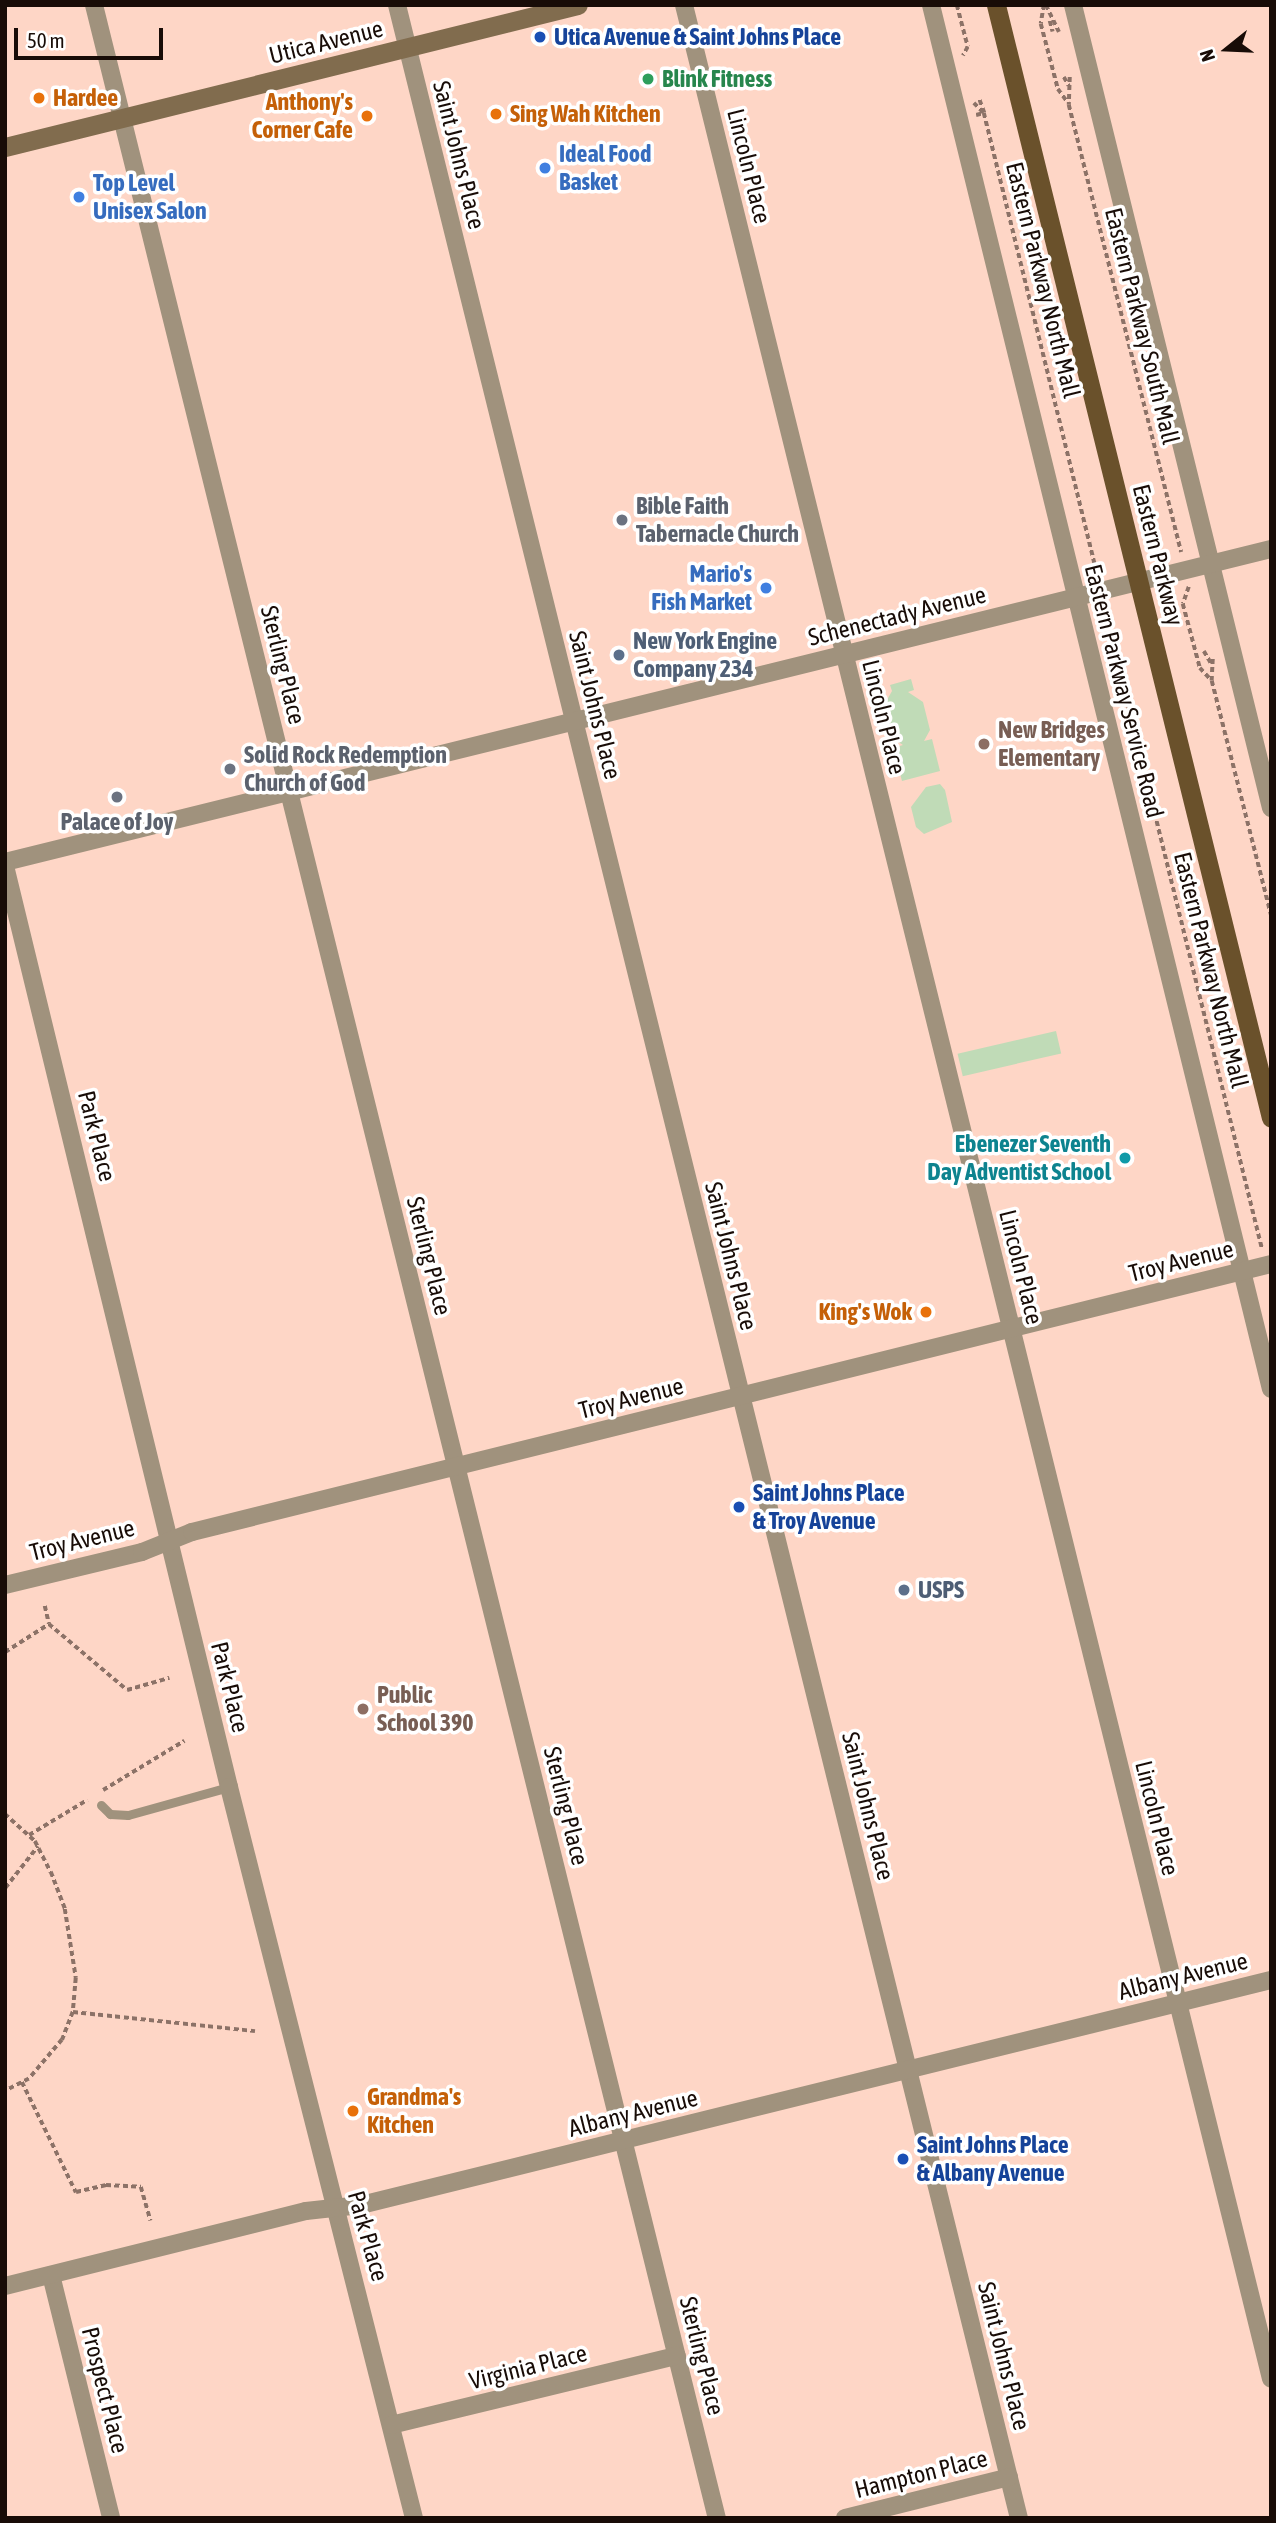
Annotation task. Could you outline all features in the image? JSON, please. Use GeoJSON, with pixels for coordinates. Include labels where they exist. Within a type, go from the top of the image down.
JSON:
{"type":"FeatureCollection","features":[{"type":"Feature","properties":{"kind":"main road","name":"Utica Avenue"},"geometry":{"type":"LineString","coordinates":[[5,147],[578,5]]}},
{"type":"Feature","properties":{"kind":"main road","name":"Eastern Parkway"},"geometry":{"type":"LineString","coordinates":[[996,5],[1271,1118]]}},
{"type":"Feature","properties":{"kind":"street","name":"Sterling Place"},"geometry":{"type":"LineString","coordinates":[[94,5],[717,2518]]}},
{"type":"Feature","properties":{"kind":"street","name":"Saint Johns Place"},"geometry":{"type":"LineString","coordinates":[[397,5],[1019,2518]]}},
{"type":"Feature","properties":{"kind":"street","name":"Lincoln Place"},"geometry":{"type":"LineString","coordinates":[[684,5],[1271,2378]]}},
{"type":"Feature","properties":{"kind":"street","name":"Eastern Parkway Service Road"},"geometry":{"type":"LineString","coordinates":[[931,5],[1271,1389]]}},
{"type":"Feature","properties":{"kind":"street"},"geometry":{"type":"LineString","coordinates":[[1073,5],[1271,808]]}},
{"type":"Feature","properties":{"kind":"street","name":"Schenectady Avenue"},"geometry":{"type":"LineString","coordinates":[[5,864],[1271,549]]}},
{"type":"Feature","properties":{"kind":"street","name":"Park Place"},"geometry":{"type":"LineString","coordinates":[[5,864],[229,1787],[414,2518]]}},
{"type":"Feature","properties":{"kind":"street","name":"Troy Avenue"},"geometry":{"type":"LineString","coordinates":[[5,1585],[457,1466],[1242,1271],[1267,1258]]}},
{"type":"Feature","properties":{"kind":"street","name":"Albany Avenue"},"geometry":{"type":"LineString","coordinates":[[5,2286],[623,2141],[1271,1980]]}},
{"type":"Feature","properties":{"kind":"street","name":"Prospect Place"},"geometry":{"type":"LineString","coordinates":[[51,2274],[111,2518]]}},
{"type":"Feature","properties":{"kind":"street","name":"Virginia Place"},"geometry":{"type":"LineString","coordinates":[[391,2426],[677,2356]]}},
{"type":"Feature","properties":{"kind":"street","name":"Hampton Place"},"geometry":{"type":"LineString","coordinates":[[845,2518],[1009,2477]]}},
{"type":"Feature","properties":{"kind":"lane"},"geometry":{"type":"LineString","coordinates":[[101,1805],[110,1814],[128,1815],[229,1787]]}},
{"type":"Feature","properties":{"kind":"path"},"geometry":{"type":"LineString","coordinates":[[957,5],[968,56]]}},
{"type":"Feature","properties":{"kind":"path","name":"Eastern Parkway South Mall"},"geometry":{"type":"LineString","coordinates":[[1045,5],[1061,41]]}},
{"type":"Feature","properties":{"kind":"path","name":"Eastern Parkway South Mall"},"geometry":{"type":"LineString","coordinates":[[1045,5],[1041,24],[1058,89],[1069,105]]}},
{"type":"Feature","properties":{"kind":"path"},"geometry":{"type":"LineString","coordinates":[[1050,19],[1053,32]]}},
{"type":"Feature","properties":{"kind":"path"},"geometry":{"type":"LineString","coordinates":[[964,69],[962,58],[968,47]]}},
{"type":"Feature","properties":{"kind":"path","name":"Eastern Parkway South Mall"},"geometry":{"type":"LineString","coordinates":[[1067,65],[1069,105],[1182,555]]}},
{"type":"Feature","properties":{"kind":"path"},"geometry":{"type":"LineString","coordinates":[[1064,77],[1070,88]]}},
{"type":"Feature","properties":{"kind":"path","name":"Eastern Parkway North Mall"},"geometry":{"type":"LineString","coordinates":[[969,90],[972,101],[984,113],[1096,570]]}},
{"type":"Feature","properties":{"kind":"path"},"geometry":{"type":"LineString","coordinates":[[979,99],[984,113]]}},
{"type":"Feature","properties":{"kind":"path"},"geometry":{"type":"LineString","coordinates":[[1198,592],[1189,585],[1183,604],[1200,668],[1212,681]]}},
{"type":"Feature","properties":{"kind":"path","name":"Eastern Parkway North Mall"},"geometry":{"type":"LineString","coordinates":[[1106,615],[1267,1258]]}},
{"type":"Feature","properties":{"kind":"path"},"geometry":{"type":"LineString","coordinates":[[1210,646],[1212,681],[1271,915]]}},
{"type":"Feature","properties":{"kind":"path"},"geometry":{"type":"LineString","coordinates":[[1204,651],[1213,667]]}},
{"type":"Feature","properties":{"kind":"path"},"geometry":{"type":"LineString","coordinates":[[45,1606],[49,1624],[127,1690],[169,1678]]}},
{"type":"Feature","properties":{"kind":"path"},"geometry":{"type":"LineString","coordinates":[[5,1652],[49,1624]]}},
{"type":"Feature","properties":{"kind":"path"},"geometry":{"type":"LineString","coordinates":[[29,1835],[184,1741]]}},
{"type":"Feature","properties":{"kind":"path"},"geometry":{"type":"LineString","coordinates":[[5,1814],[38,1846],[65,1909],[74,1949],[73,2012],[48,2060],[22,2082],[5,2091]]}},
{"type":"Feature","properties":{"kind":"path"},"geometry":{"type":"LineString","coordinates":[[5,1888],[38,1846]]}},
{"type":"Feature","properties":{"kind":"path"},"geometry":{"type":"LineString","coordinates":[[73,2012],[255,2031]]}},
{"type":"Feature","properties":{"kind":"path"},"geometry":{"type":"LineString","coordinates":[[22,2082],[76,2192],[106,2185],[141,2187],[151,2221]]}},
{"type":"Feature","properties":{"kind":"green space"},"geometry":{"type":"Polygon","coordinates":[[[911,679],[914,690],[908,692],[923,702],[930,730],[924,741],[932,739],[940,771],[902,781],[893,748],[903,745],[889,736],[883,707],[892,691],[890,685],[911,679]]]}},
{"type":"Feature","properties":{"kind":"green space"},"geometry":{"type":"Polygon","coordinates":[[[940,784],[945,790],[952,822],[924,834],[916,827],[911,807],[926,787],[940,784]]]}},
{"type":"Feature","properties":{"kind":"green space"},"geometry":{"type":"Polygon","coordinates":[[[1056,1031],[1061,1053],[963,1076],[958,1054],[1056,1031]]]}},
{"type":"Feature","properties":{"kind":"place","name":"Utica Avenue & Saint Johns Place"},"geometry":{"type":"Point","coordinates":[540,37]}},
{"type":"Feature","properties":{"kind":"place","name":"Blink Fitness"},"geometry":{"type":"Point","coordinates":[648,79]}},
{"type":"Feature","properties":{"kind":"place","name":"Hardee"},"geometry":{"type":"Point","coordinates":[39,98]}},
{"type":"Feature","properties":{"kind":"place","name":"Sing Wah Kitchen"},"geometry":{"type":"Point","coordinates":[496,114]}},
{"type":"Feature","properties":{"kind":"place","name":"Anthony's Corner Cafe"},"geometry":{"type":"Point","coordinates":[367,116]}},
{"type":"Feature","properties":{"kind":"place","name":"Ideal Food Basket"},"geometry":{"type":"Point","coordinates":[545,168]}},
{"type":"Feature","properties":{"kind":"place","name":"Top Level Unisex Salon"},"geometry":{"type":"Point","coordinates":[79,197]}},
{"type":"Feature","properties":{"kind":"place","name":"Bible Faith Tabernacle Church"},"geometry":{"type":"Point","coordinates":[622,520]}},
{"type":"Feature","properties":{"kind":"place","name":"Mario's Fish Market"},"geometry":{"type":"Point","coordinates":[766,588]}},
{"type":"Feature","properties":{"kind":"place","name":"New York Engine Company 234"},"geometry":{"type":"Point","coordinates":[619,655]}},
{"type":"Feature","properties":{"kind":"place","name":"New Bridges Elementary"},"geometry":{"type":"Point","coordinates":[984,744]}},
{"type":"Feature","properties":{"kind":"place","name":"Solid Rock Redemption Church of God"},"geometry":{"type":"Point","coordinates":[230,769]}},
{"type":"Feature","properties":{"kind":"place","name":"Palace of Joy"},"geometry":{"type":"Point","coordinates":[117,797]}},
{"type":"Feature","properties":{"kind":"place","name":"Ebenezer Seventh Day Adventist School"},"geometry":{"type":"Point","coordinates":[1125,1158]}},
{"type":"Feature","properties":{"kind":"place","name":"King's Wok"},"geometry":{"type":"Point","coordinates":[926,1312]}},
{"type":"Feature","properties":{"kind":"place","name":"Saint Johns Place & Troy Avenue"},"geometry":{"type":"Point","coordinates":[739,1507]}},
{"type":"Feature","properties":{"kind":"place","name":"USPS"},"geometry":{"type":"Point","coordinates":[904,1590]}},
{"type":"Feature","properties":{"kind":"place","name":"Public School 390"},"geometry":{"type":"Point","coordinates":[363,1709]}},
{"type":"Feature","properties":{"kind":"place","name":"Grandma's Kitchen"},"geometry":{"type":"Point","coordinates":[353,2111]}},
{"type":"Feature","properties":{"kind":"place","name":"Saint Johns Place & Albany Avenue"},"geometry":{"type":"Point","coordinates":[903,2159]}}]}
